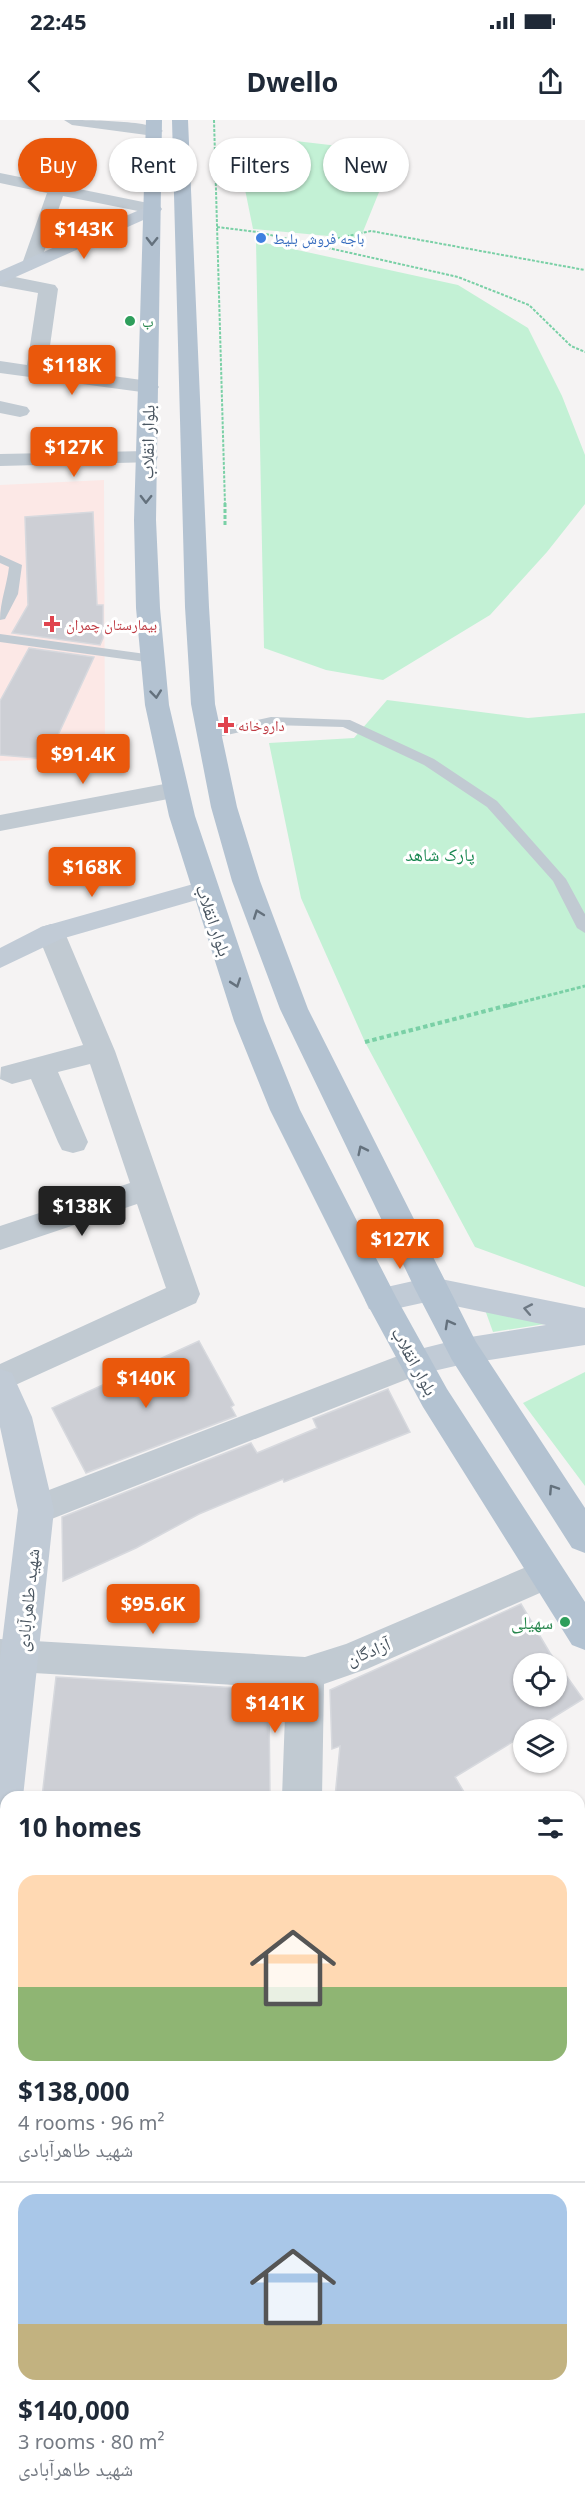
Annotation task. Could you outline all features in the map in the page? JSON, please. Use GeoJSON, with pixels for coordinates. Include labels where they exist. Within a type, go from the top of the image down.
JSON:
{"type":"FeatureCollection","features":[{"type":"Feature","properties":{"kind":"main road"},"geometry":{"type":"LineString","coordinates":[[180,120],[197,607],[203,704],[224,807],[246,881],[294,1009],[430,1289],[464,1351],[585,1538]]}},
{"type":"Feature","properties":{"kind":"main road","name":"بلوار انقلاب"},"geometry":{"type":"LineString","coordinates":[[154,125],[147,457],[148,608],[158,705],[175,790],[204,889],[249,1021],[285,1110],[381,1300],[416,1362],[545,1574],[585,1634]]}},
{"type":"Feature","properties":{"kind":"street"},"geometry":{"type":"LineString","coordinates":[[72,120],[154,125]]}},
{"type":"Feature","properties":{"kind":"street"},"geometry":{"type":"LineString","coordinates":[[0,178],[18,181]]}},
{"type":"Feature","properties":{"kind":"street"},"geometry":{"type":"LineString","coordinates":[[31,264],[56,192]]}},
{"type":"Feature","properties":{"kind":"street"},"geometry":{"type":"LineString","coordinates":[[71,192],[153,209]]}},
{"type":"Feature","properties":{"kind":"street"},"geometry":{"type":"LineString","coordinates":[[0,279],[153,209]]}},
{"type":"Feature","properties":{"kind":"street"},"geometry":{"type":"LineString","coordinates":[[0,279],[48,289],[36,372]]}},
{"type":"Feature","properties":{"kind":"street"},"geometry":{"type":"LineString","coordinates":[[0,367],[149,387]]}},
{"type":"Feature","properties":{"kind":"street"},"geometry":{"type":"LineString","coordinates":[[0,460],[147,457]]}},
{"type":"Feature","properties":{"kind":"street"},"geometry":{"type":"LineString","coordinates":[[0,824],[175,790]]}},
{"type":"Feature","properties":{"kind":"street"},"geometry":{"type":"LineString","coordinates":[[0,959],[51,933],[204,889]]}},
{"type":"Feature","properties":{"kind":"street"},"geometry":{"type":"LineString","coordinates":[[0,1380],[184,1294],[100,1051],[51,933]]}},
{"type":"Feature","properties":{"kind":"street"},"geometry":{"type":"LineString","coordinates":[[12,1074],[100,1051]]}},
{"type":"Feature","properties":{"kind":"street"},"geometry":{"type":"LineString","coordinates":[[41,1066],[73,1142]]}},
{"type":"Feature","properties":{"kind":"street"},"geometry":{"type":"LineString","coordinates":[[0,1238],[148,1189]]}},
{"type":"Feature","properties":{"kind":"street"},"geometry":{"type":"LineString","coordinates":[[381,1300],[430,1289],[585,1321]]}},
{"type":"Feature","properties":{"kind":"street"},"geometry":{"type":"LineString","coordinates":[[36,1510],[416,1362],[464,1351],[585,1332]]}},
{"type":"Feature","properties":{"kind":"street","name":"شهید طاهرآبادی"},"geometry":{"type":"LineString","coordinates":[[0,1380],[15,1417],[36,1510],[10,1654],[2,1791]]}},
{"type":"Feature","properties":{"kind":"street","name":"آزادگان"},"geometry":{"type":"LineString","coordinates":[[10,1654],[305,1673],[354,1658],[545,1574]]}},
{"type":"Feature","properties":{"kind":"street"},"geometry":{"type":"LineString","coordinates":[[302,1791],[305,1673]]}},
{"type":"Feature","properties":{"kind":"lane"},"geometry":{"type":"LineString","coordinates":[[0,559],[16,565],[12,594],[0,616]]}},
{"type":"Feature","properties":{"kind":"lane"},"geometry":{"type":"LineString","coordinates":[[0,638],[153,659]]}},
{"type":"Feature","properties":{"kind":"lane"},"geometry":{"type":"LineString","coordinates":[[209,735],[271,721],[345,723],[429,762],[492,804],[559,879],[585,928]]}},
{"type":"Feature","properties":{"kind":"path"},"geometry":{"type":"LineString","coordinates":[[214,120],[225,535]]}},
{"type":"Feature","properties":{"kind":"path"},"geometry":{"type":"LineString","coordinates":[[218,227],[257,232],[458,277],[529,305],[571,346],[585,352]]}},
{"type":"Feature","properties":{"kind":"path"},"geometry":{"type":"LineString","coordinates":[[310,244],[371,231],[585,270]]}},
{"type":"Feature","properties":{"kind":"path"},"geometry":{"type":"LineString","coordinates":[[365,1042],[585,986]]}},
{"type":"Feature","properties":{"kind":"shaded area","name":"بیمارستان چمران"},"geometry":{"type":"Polygon","coordinates":[[[104,480],[105,758],[0,761],[0,485],[104,480]]]}},
{"type":"Feature","properties":{"kind":"green space"},"geometry":{"type":"Polygon","coordinates":[[[311,143],[323,144],[323,192],[379,192],[360,239],[253,229],[246,192],[311,192],[311,143]]]}},
{"type":"Feature","properties":{"kind":"green space"},"geometry":{"type":"Polygon","coordinates":[[[256,241],[458,285],[528,328],[562,396],[585,455],[585,504],[547,552],[490,615],[383,680],[326,670],[264,648],[256,241]]]}},
{"type":"Feature","properties":{"kind":"green space","name":"پارک شاهد"},"geometry":{"type":"Polygon","coordinates":[[[387,700],[528,718],[585,713],[585,1287],[475,1247],[365,1042],[301,898],[269,743],[354,738],[387,700]]]}},
{"type":"Feature","properties":{"kind":"green space"},"geometry":{"type":"Polygon","coordinates":[[[484,1307],[564,1321],[493,1332],[484,1307]]]}},
{"type":"Feature","properties":{"kind":"green space"},"geometry":{"type":"Polygon","coordinates":[[[585,1372],[585,1486],[523,1403],[585,1372]]]}},
{"type":"Feature","properties":{"kind":"building"},"geometry":{"type":"Polygon","coordinates":[[[93,512],[97,605],[103,605],[103,638],[100,645],[12,633],[28,605],[25,517],[93,512]]]}},
{"type":"Feature","properties":{"kind":"building"},"geometry":{"type":"Polygon","coordinates":[[[29,648],[94,657],[47,759],[0,755],[0,701],[29,648]]]}},
{"type":"Feature","properties":{"kind":"building"},"geometry":{"type":"Polygon","coordinates":[[[199,1341],[234,1405],[231,1407],[236,1416],[86,1473],[52,1408],[199,1341]]]}},
{"type":"Feature","properties":{"kind":"building"},"geometry":{"type":"Polygon","coordinates":[[[388,1389],[410,1432],[284,1482],[283,1479],[199,1514],[136,1548],[63,1581],[62,1517],[251,1443],[257,1453],[317,1428],[313,1419],[388,1389]]]}},
{"type":"Feature","properties":{"kind":"building"},"geometry":{"type":"Polygon","coordinates":[[[521,1604],[550,1653],[513,1653],[513,1707],[567,1707],[567,1677],[583,1699],[551,1719],[513,1719],[513,1742],[455,1777],[463,1791],[336,1791],[340,1746],[332,1749],[330,1690],[521,1604]]]}},
{"type":"Feature","properties":{"kind":"building"},"geometry":{"type":"Polygon","coordinates":[[[56,1677],[257,1689],[269,1706],[270,1791],[43,1791],[56,1677]]]}},
{"type":"Feature","properties":{"kind":"place","name":"باجه فروش بلیط"},"geometry":{"type":"Point","coordinates":[261,238]}},
{"type":"Feature","properties":{"kind":"place","name":"ب"},"geometry":{"type":"Point","coordinates":[130,321]}},
{"type":"Feature","properties":{"kind":"place","name":"بیمارستان چمران"},"geometry":{"type":"Point","coordinates":[52,624]}},
{"type":"Feature","properties":{"kind":"place","name":"داروخانه"},"geometry":{"type":"Point","coordinates":[226,725]}},
{"type":"Feature","properties":{"kind":"place","name":"سهیلی"},"geometry":{"type":"Point","coordinates":[565,1622]}}]}
